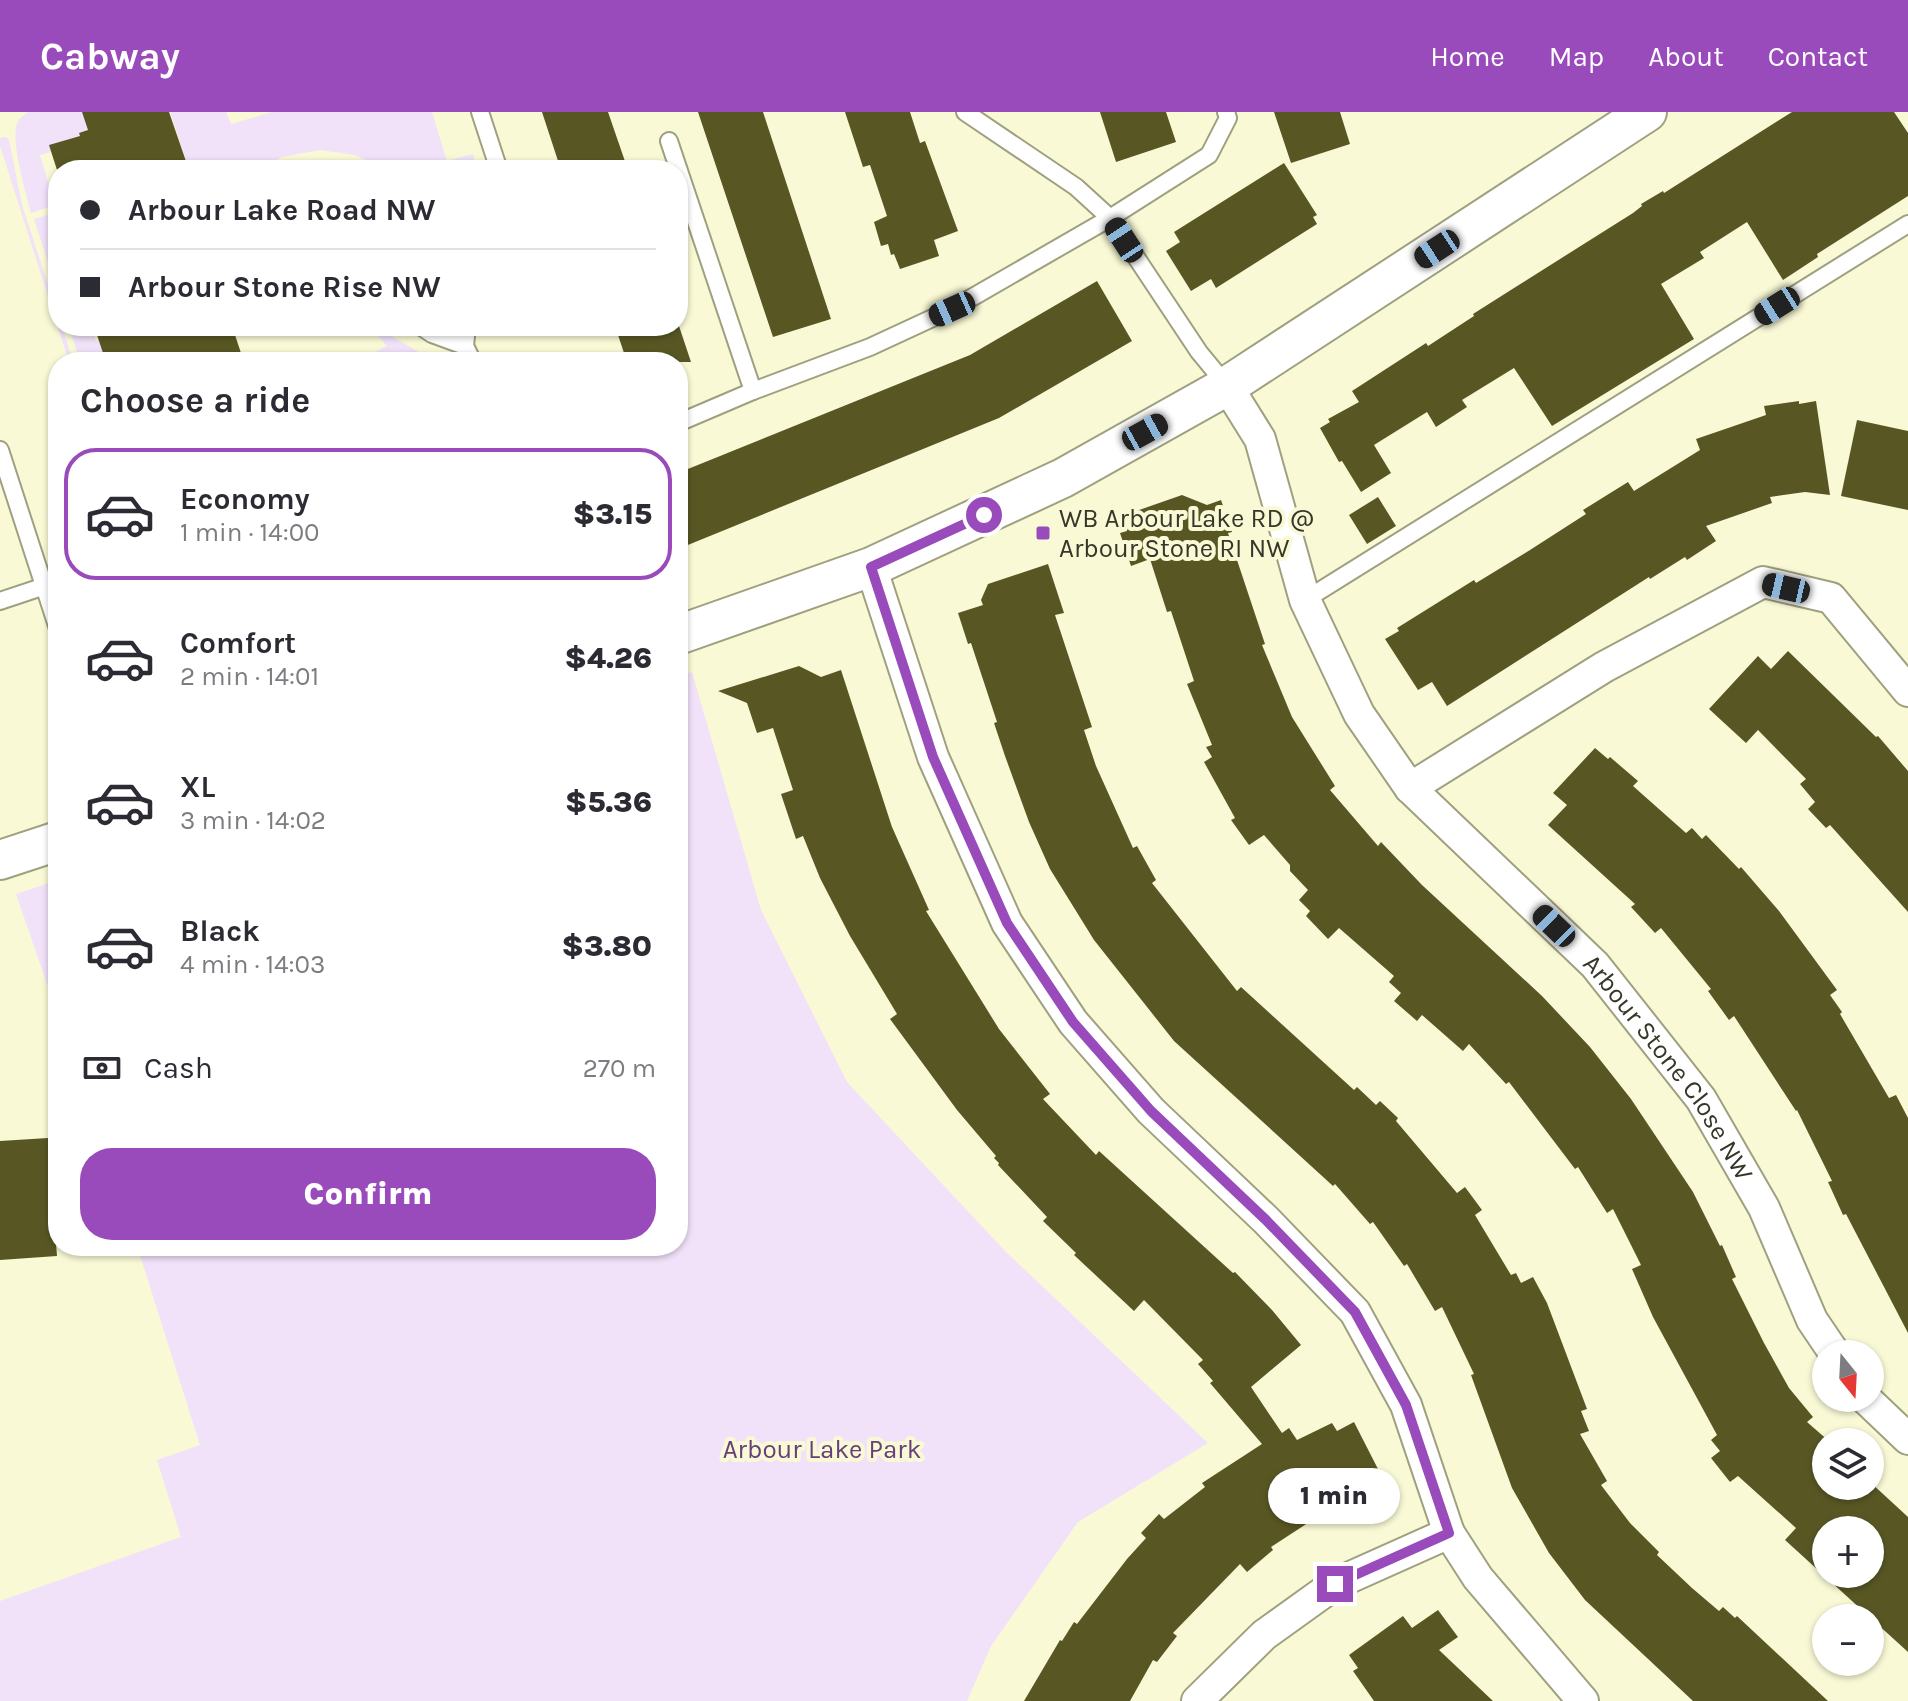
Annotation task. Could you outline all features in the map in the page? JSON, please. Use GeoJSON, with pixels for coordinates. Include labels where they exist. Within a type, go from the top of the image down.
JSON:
{"type":"FeatureCollection","features":[{"type":"Feature","properties":{"kind":"street"},"geometry":{"type":"LineString","coordinates":[[688,631],[871,567],[1063,478],[1227,386],[1647,112]]}},
{"type":"Feature","properties":{"kind":"street","name":"Arbour Stone Close NW"},"geometry":{"type":"LineString","coordinates":[[1227,386],[1260,439],[1305,600],[1359,714],[1410,788],[1595,965],[1701,1099],[1764,1208],[1812,1320],[1826,1340]]}},
{"type":"Feature","properties":{"kind":"street"},"geometry":{"type":"LineString","coordinates":[[871,567],[933,757],[1007,923],[1073,1022],[1151,1111],[1266,1220],[1355,1312],[1406,1405],[1449,1533],[1478,1578],[1583,1701]]}},
{"type":"Feature","properties":{"kind":"street"},"geometry":{"type":"LineString","coordinates":[[1410,788],[1604,667],[1763,582],[1831,598],[1908,691]]}},
{"type":"Feature","properties":{"kind":"street"},"geometry":{"type":"LineString","coordinates":[[0,860],[48,844]]}},
{"type":"Feature","properties":{"kind":"street"},"geometry":{"type":"LineString","coordinates":[[1880,1412],[1908,1439]]}},
{"type":"Feature","properties":{"kind":"street"},"geometry":{"type":"LineString","coordinates":[[1197,1701],[1264,1635],[1335,1584],[1449,1533]]}},
{"type":"Feature","properties":{"kind":"lane"},"geometry":{"type":"LineString","coordinates":[[480,112],[496,160]]}},
{"type":"Feature","properties":{"kind":"lane"},"geometry":{"type":"LineString","coordinates":[[965,112],[1076,187],[1110,218],[1199,352],[1227,386]]}},
{"type":"Feature","properties":{"kind":"lane"},"geometry":{"type":"LineString","coordinates":[[688,419],[870,347],[952,309],[1110,218],[1209,155],[1228,118],[1226,112]]}},
{"type":"Feature","properties":{"kind":"lane"},"geometry":{"type":"LineString","coordinates":[[669,141],[675,160]]}},
{"type":"Feature","properties":{"kind":"lane"},"geometry":{"type":"LineString","coordinates":[[688,198],[753,391]]}},
{"type":"Feature","properties":{"kind":"lane"},"geometry":{"type":"LineString","coordinates":[[1305,600],[1908,224]]}},
{"type":"Feature","properties":{"kind":"lane"},"geometry":{"type":"LineString","coordinates":[[438,336],[465,346]]}},
{"type":"Feature","properties":{"kind":"lane"},"geometry":{"type":"LineString","coordinates":[[466,336],[468,352]]}},
{"type":"Feature","properties":{"kind":"lane"},"geometry":{"type":"LineString","coordinates":[[0,450],[48,596]]}},
{"type":"Feature","properties":{"kind":"lane"},"geometry":{"type":"LineString","coordinates":[[0,601],[45,586]]}},
{"type":"Feature","properties":{"kind":"green space"},"geometry":{"type":"Polygon","coordinates":[[[28,112],[97,112],[84,117],[88,130],[79,133],[80,136],[50,145],[51,152],[40,155],[48,182],[48,207],[31,213],[19,166],[18,121],[28,112]]]}},
{"type":"Feature","properties":{"kind":"green space"},"geometry":{"type":"Polygon","coordinates":[[[170,112],[226,112],[231,124],[272,112],[432,112],[447,160],[365,160],[355,155],[320,150],[276,160],[186,160],[170,112]]]}},
{"type":"Feature","properties":{"kind":"green space"},"geometry":{"type":"Polygon","coordinates":[[[0,138],[8,138],[22,205],[48,284],[48,296],[0,146],[0,138]]]}},
{"type":"Feature","properties":{"kind":"green space"},"geometry":{"type":"Polygon","coordinates":[[[473,154],[474,160],[451,160],[473,154]]]}},
{"type":"Feature","properties":{"kind":"green space"},"geometry":{"type":"Polygon","coordinates":[[[48,215],[48,263],[34,219],[48,215]]]}},
{"type":"Feature","properties":{"kind":"green space"},"geometry":{"type":"Polygon","coordinates":[[[61,336],[65,336],[70,352],[66,352],[61,336]]]}},
{"type":"Feature","properties":{"kind":"green space"},"geometry":{"type":"Polygon","coordinates":[[[72,336],[94,336],[103,352],[77,352],[72,336]]]}},
{"type":"Feature","properties":{"kind":"green space"},"geometry":{"type":"Polygon","coordinates":[[[378,336],[391,336],[419,352],[375,352],[387,346],[378,336]]]}},
{"type":"Feature","properties":{"kind":"green space","name":"Arbour Lake Park"},"geometry":{"type":"Polygon","coordinates":[[[692,672],[761,910],[847,1082],[1005,1251],[1208,1443],[1078,1522],[991,1646],[967,1701],[0,1701],[0,1601],[181,1537],[157,1460],[200,1445],[140,1256],[688,1256],[688,673],[692,672]]]}},
{"type":"Feature","properties":{"kind":"green space"},"geometry":{"type":"Polygon","coordinates":[[[48,883],[48,987],[16,894],[48,883]]]}},
{"type":"Feature","properties":{"kind":"building"},"geometry":{"type":"Polygon","coordinates":[[[82,112],[169,112],[186,160],[54,160],[49,145],[80,136],[79,133],[88,130],[82,112]]]}},
{"type":"Feature","properties":{"kind":"building"},"geometry":{"type":"Polygon","coordinates":[[[542,112],[608,112],[625,160],[558,160],[542,112]]]}},
{"type":"Feature","properties":{"kind":"building"},"geometry":{"type":"Polygon","coordinates":[[[698,112],[763,112],[831,319],[773,337],[698,112]]]}},
{"type":"Feature","properties":{"kind":"building"},"geometry":{"type":"Polygon","coordinates":[[[845,112],[910,112],[920,143],[925,141],[958,231],[934,240],[939,256],[900,269],[888,244],[881,246],[874,222],[887,216],[870,165],[863,167],[845,112]]]}},
{"type":"Feature","properties":{"kind":"building"},"geometry":{"type":"Polygon","coordinates":[[[1100,112],[1166,112],[1176,142],[1116,162],[1100,112]]]}},
{"type":"Feature","properties":{"kind":"building"},"geometry":{"type":"Polygon","coordinates":[[[1274,112],[1340,112],[1350,144],[1291,163],[1274,112]]]}},
{"type":"Feature","properties":{"kind":"building"},"geometry":{"type":"Polygon","coordinates":[[[1792,112],[1894,112],[1908,133],[1908,196],[1817,254],[1818,257],[1783,280],[1747,222],[1700,252],[1704,258],[1661,284],[1694,339],[1552,426],[1514,368],[1462,400],[1467,407],[1436,427],[1427,412],[1374,445],[1391,473],[1361,492],[1320,428],[1330,422],[1328,419],[1359,402],[1352,391],[1426,343],[1428,346],[1633,213],[1641,204],[1664,193],[1792,112]]]}},
{"type":"Feature","properties":{"kind":"building"},"geometry":{"type":"Polygon","coordinates":[[[1284,163],[1317,215],[1313,217],[1317,224],[1216,288],[1211,279],[1191,291],[1166,251],[1180,242],[1174,232],[1284,163]]]}},
{"type":"Feature","properties":{"kind":"building"},"geometry":{"type":"Polygon","coordinates":[[[1097,281],[1132,341],[999,418],[688,545],[688,469],[970,355],[1097,281]]]}},
{"type":"Feature","properties":{"kind":"building"},"geometry":{"type":"Polygon","coordinates":[[[97,336],[235,336],[241,352],[103,352],[97,336]]]}},
{"type":"Feature","properties":{"kind":"building"},"geometry":{"type":"Polygon","coordinates":[[[618,336],[682,336],[688,352],[624,352],[618,336]]]}},
{"type":"Feature","properties":{"kind":"building"},"geometry":{"type":"Polygon","coordinates":[[[1799,401],[1799,404],[1816,401],[1830,495],[1805,492],[1770,497],[1772,503],[1706,526],[1716,541],[1687,560],[1685,557],[1649,577],[1447,706],[1432,682],[1418,690],[1385,639],[1399,631],[1397,628],[1474,580],[1476,583],[1530,550],[1586,514],[1583,510],[1628,482],[1634,491],[1700,450],[1696,439],[1766,415],[1764,406],[1799,401]]]}},
{"type":"Feature","properties":{"kind":"building"},"geometry":{"type":"Polygon","coordinates":[[[1857,420],[1908,431],[1908,510],[1841,496],[1857,420]]]}},
{"type":"Feature","properties":{"kind":"building"},"geometry":{"type":"Polygon","coordinates":[[[1182,495],[1207,505],[1221,500],[1232,532],[1228,533],[1265,644],[1262,645],[1292,717],[1335,786],[1330,790],[1378,846],[1381,842],[1422,885],[1542,996],[1590,1047],[1631,1099],[1693,1192],[1722,1245],[1736,1277],[1732,1279],[1764,1343],[1789,1388],[1813,1417],[1807,1422],[1814,1428],[1812,1500],[1884,1500],[1884,1495],[1908,1517],[1908,1652],[1884,1630],[1884,1604],[1855,1604],[1838,1588],[1884,1588],[1884,1516],[1812,1516],[1812,1565],[1785,1540],[1796,1528],[1738,1476],[1730,1482],[1711,1458],[1720,1451],[1711,1440],[1717,1435],[1653,1317],[1632,1269],[1641,1265],[1613,1209],[1607,1213],[1578,1167],[1575,1169],[1509,1082],[1506,1084],[1469,1044],[1463,1051],[1422,1015],[1417,1021],[1394,1001],[1401,993],[1389,982],[1394,976],[1339,928],[1328,939],[1306,916],[1310,911],[1299,900],[1308,890],[1290,871],[1290,865],[1264,835],[1249,845],[1231,820],[1235,818],[1204,762],[1212,757],[1206,747],[1212,745],[1187,684],[1194,681],[1171,611],[1167,612],[1150,559],[1131,566],[1120,533],[1127,531],[1122,516],[1182,495]]]}},
{"type":"Feature","properties":{"kind":"building"},"geometry":{"type":"Polygon","coordinates":[[[1378,497],[1396,526],[1367,544],[1349,515],[1378,497]]]}},
{"type":"Feature","properties":{"kind":"building"},"geometry":{"type":"Polygon","coordinates":[[[1048,564],[1064,613],[1055,615],[1092,727],[1084,730],[1096,766],[1133,848],[1137,846],[1156,880],[1152,883],[1237,991],[1241,987],[1354,1090],[1357,1087],[1376,1105],[1380,1101],[1398,1118],[1396,1121],[1457,1193],[1465,1187],[1482,1210],[1475,1215],[1511,1275],[1516,1273],[1521,1283],[1533,1277],[1547,1303],[1587,1409],[1581,1411],[1589,1431],[1580,1434],[1607,1481],[1601,1485],[1630,1523],[1659,1552],[1657,1555],[1719,1611],[1723,1607],[1735,1618],[1737,1616],[1828,1701],[1693,1701],[1585,1600],[1549,1553],[1512,1488],[1471,1375],[1474,1374],[1442,1307],[1435,1311],[1407,1264],[1404,1266],[1373,1222],[1370,1224],[1335,1184],[1333,1186],[1174,1041],[1094,940],[1050,869],[1029,822],[994,723],[997,722],[971,643],[968,644],[958,613],[983,605],[981,600],[988,584],[1048,564]]]}},
{"type":"Feature","properties":{"kind":"building"},"geometry":{"type":"Polygon","coordinates":[[[1788,651],[1878,736],[1908,771],[1908,912],[1830,825],[1826,828],[1808,809],[1815,802],[1800,784],[1806,779],[1758,730],[1746,743],[1709,709],[1758,656],[1771,669],[1788,651]]]}},
{"type":"Feature","properties":{"kind":"building"},"geometry":{"type":"Polygon","coordinates":[[[799,666],[821,677],[841,670],[892,827],[929,910],[926,911],[999,1029],[1050,1094],[1043,1099],[1096,1155],[1099,1151],[1235,1272],[1301,1345],[1251,1387],[1282,1433],[1289,1428],[1297,1440],[1332,1423],[1337,1431],[1354,1422],[1379,1471],[1366,1478],[1375,1497],[1345,1512],[1340,1502],[1271,1547],[1273,1550],[1247,1572],[1240,1564],[1173,1633],[1177,1636],[1157,1662],[1153,1660],[1130,1701],[1024,1701],[1060,1640],[1074,1622],[1077,1624],[1146,1538],[1141,1533],[1159,1514],[1164,1519],[1205,1487],[1202,1483],[1262,1444],[1210,1383],[1213,1381],[1198,1364],[1203,1360],[1144,1300],[1134,1311],[1043,1221],[1047,1217],[998,1165],[996,1156],[957,1110],[890,1019],[897,1014],[850,936],[820,878],[803,836],[796,839],[781,794],[793,790],[773,728],[757,733],[747,703],[718,691],[799,666]]]}},
{"type":"Feature","properties":{"kind":"building"},"geometry":{"type":"Polygon","coordinates":[[[1595,748],[1638,781],[1633,786],[1686,833],[1692,828],[1702,839],[1706,835],[1739,869],[1741,867],[1779,911],[1837,990],[1830,995],[1842,1012],[1840,1014],[1889,1098],[1896,1095],[1908,1118],[1908,1333],[1846,1214],[1843,1215],[1828,1182],[1832,1181],[1797,1110],[1734,1016],[1729,1020],[1708,991],[1711,989],[1661,928],[1655,933],[1631,907],[1635,904],[1548,825],[1567,805],[1553,793],[1595,748]]]}},
{"type":"Feature","properties":{"kind":"building"},"geometry":{"type":"Polygon","coordinates":[[[48,1138],[48,1256],[57,1256],[0,1260],[0,1141],[48,1138]]]}},
{"type":"Feature","properties":{"kind":"building"},"geometry":{"type":"Polygon","coordinates":[[[1438,1610],[1458,1637],[1439,1650],[1493,1701],[1374,1701],[1353,1671],[1358,1668],[1349,1655],[1403,1616],[1412,1628],[1438,1610]]]}},
{"type":"Feature","properties":{"kind":"place","name":"WB Arbour Lake RD @ Arbour Stone RI NW"},"geometry":{"type":"Point","coordinates":[1043,533]}},
{"type":"Feature","properties":{"kind":"route"},"geometry":{"type":"LineString","coordinates":[[984,515],[871,567],[933,757],[1007,923],[1073,1022],[1151,1111],[1266,1220],[1355,1312],[1406,1405],[1449,1533],[1335,1584]]}}]}
